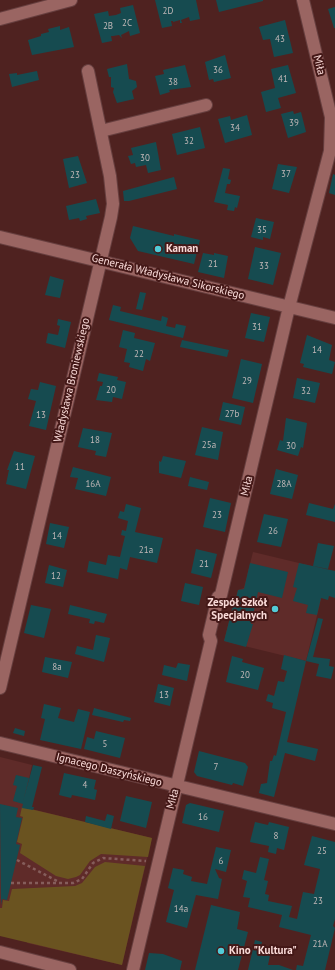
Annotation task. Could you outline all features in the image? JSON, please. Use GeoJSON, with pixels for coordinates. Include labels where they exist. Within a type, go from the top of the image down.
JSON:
{"type":"FeatureCollection","features":[{"type":"Feature","properties":{"kind":"street"},"geometry":{"type":"LineString","coordinates":[[0,19],[71,0]]}},
{"type":"Feature","properties":{"kind":"street","name":"Miła"},"geometry":{"type":"LineString","coordinates":[[133,970],[152,862],[176,786],[211,641],[209,636],[218,597],[221,595],[289,307],[326,168],[332,139],[331,117],[328,101],[302,0]]}},
{"type":"Feature","properties":{"kind":"street","name":"Władysława Broniewskiego"},"geometry":{"type":"LineString","coordinates":[[0,688],[113,204],[110,176],[102,131],[88,71]]}},
{"type":"Feature","properties":{"kind":"street"},"geometry":{"type":"LineString","coordinates":[[102,131],[206,105]]}},
{"type":"Feature","properties":{"kind":"street","name":"Generała Władysława Sikorskiego"},"geometry":{"type":"LineString","coordinates":[[0,236],[335,318]]}},
{"type":"Feature","properties":{"kind":"street","name":"Ignacego Daszyńskiego"},"geometry":{"type":"LineString","coordinates":[[0,743],[335,824]]}},
{"type":"Feature","properties":{"kind":"street"},"geometry":{"type":"LineString","coordinates":[[0,952],[70,970]]}},
{"type":"Feature","properties":{"kind":"path"},"geometry":{"type":"LineString","coordinates":[[11,883],[73,883],[82,879],[93,863],[103,858],[152,862]]}},
{"type":"Feature","properties":{"kind":"path"},"geometry":{"type":"LineString","coordinates":[[17,860],[60,882]]}},
{"type":"Feature","properties":{"kind":"shaded area","name":"Zespół Szkół Specjalnych"},"geometry":{"type":"Polygon","coordinates":[[[253,552],[328,570],[306,661],[224,641],[234,602],[238,602],[236,598],[238,590],[244,588],[253,552]]]}},
{"type":"Feature","properties":{"kind":"shaded area"},"geometry":{"type":"Polygon","coordinates":[[[0,757],[32,765],[23,807],[152,838],[122,965],[27,943],[28,938],[0,931],[0,757]]]}},
{"type":"Feature","properties":{"kind":"shaded area"},"geometry":{"type":"Polygon","coordinates":[[[22,807],[152,838],[148,857],[101,854],[90,861],[80,875],[76,877],[68,879],[56,876],[20,853],[22,844],[17,842],[23,817],[20,816],[22,807]]]}},
{"type":"Feature","properties":{"kind":"shaded area"},"geometry":{"type":"Polygon","coordinates":[[[105,862],[145,866],[122,965],[0,936],[0,908],[2,908],[3,900],[9,901],[12,889],[75,886],[82,883],[95,867],[105,862]]]}},
{"type":"Feature","properties":{"kind":"building"},"geometry":{"type":"Polygon","coordinates":[[[155,0],[196,0],[200,19],[190,21],[189,17],[181,20],[182,23],[180,23],[180,20],[173,22],[171,21],[172,26],[162,28],[155,0]]]}},
{"type":"Feature","properties":{"kind":"building"},"geometry":{"type":"Polygon","coordinates":[[[216,0],[263,0],[263,1],[219,12],[216,0]]]}},
{"type":"Feature","properties":{"kind":"building"},"geometry":{"type":"Polygon","coordinates":[[[133,5],[140,33],[130,36],[129,31],[121,35],[122,38],[119,35],[111,36],[112,41],[102,43],[94,14],[108,11],[109,16],[116,15],[121,13],[120,8],[133,5]]]}},
{"type":"Feature","properties":{"kind":"building"},"geometry":{"type":"Polygon","coordinates":[[[335,7],[335,28],[334,28],[328,9],[335,7]]]}},
{"type":"Feature","properties":{"kind":"building"},"geometry":{"type":"Polygon","coordinates":[[[285,20],[293,53],[274,57],[270,39],[263,40],[259,27],[285,20]]]}},
{"type":"Feature","properties":{"kind":"building"},"geometry":{"type":"Polygon","coordinates":[[[60,26],[60,30],[69,27],[74,47],[32,55],[28,40],[49,32],[48,29],[60,26]]]}},
{"type":"Feature","properties":{"kind":"building"},"geometry":{"type":"Polygon","coordinates":[[[225,55],[231,78],[214,82],[213,79],[209,80],[205,62],[225,55]]]}},
{"type":"Feature","properties":{"kind":"building"},"geometry":{"type":"Polygon","coordinates":[[[127,64],[129,79],[136,81],[137,87],[132,91],[134,99],[117,103],[113,92],[114,88],[111,87],[111,77],[109,77],[107,69],[127,64]]]}},
{"type":"Feature","properties":{"kind":"building"},"geometry":{"type":"Polygon","coordinates":[[[185,65],[191,87],[169,90],[170,92],[160,95],[155,76],[164,74],[163,70],[185,65]]]}},
{"type":"Feature","properties":{"kind":"building"},"geometry":{"type":"Polygon","coordinates":[[[288,65],[296,93],[278,98],[281,108],[266,112],[261,92],[275,88],[271,69],[288,65]]]}},
{"type":"Feature","properties":{"kind":"building"},"geometry":{"type":"Polygon","coordinates":[[[37,71],[39,80],[12,87],[9,74],[17,73],[17,75],[37,71]]]}},
{"type":"Feature","properties":{"kind":"building"},"geometry":{"type":"Polygon","coordinates":[[[293,111],[294,114],[301,112],[306,132],[288,138],[281,114],[293,111]]]}},
{"type":"Feature","properties":{"kind":"building"},"geometry":{"type":"Polygon","coordinates":[[[247,115],[252,135],[225,143],[218,119],[230,116],[231,120],[247,115]]]}},
{"type":"Feature","properties":{"kind":"building"},"geometry":{"type":"Polygon","coordinates":[[[200,127],[205,148],[177,155],[172,134],[200,127]]]}},
{"type":"Feature","properties":{"kind":"building"},"geometry":{"type":"Polygon","coordinates":[[[156,142],[161,170],[148,173],[146,165],[136,167],[135,163],[131,164],[128,156],[133,155],[131,148],[156,142]]]}},
{"type":"Feature","properties":{"kind":"building"},"geometry":{"type":"Polygon","coordinates":[[[78,156],[87,183],[69,188],[63,159],[78,156]]]}},
{"type":"Feature","properties":{"kind":"building"},"geometry":{"type":"Polygon","coordinates":[[[278,164],[297,167],[289,193],[272,189],[278,164]]]}},
{"type":"Feature","properties":{"kind":"building"},"geometry":{"type":"Polygon","coordinates":[[[223,168],[230,169],[228,179],[231,180],[230,184],[227,184],[225,193],[240,196],[237,208],[235,207],[234,211],[227,210],[228,205],[214,202],[223,168]]]}},
{"type":"Feature","properties":{"kind":"building"},"geometry":{"type":"Polygon","coordinates":[[[333,174],[335,175],[335,195],[329,193],[333,174]]]}},
{"type":"Feature","properties":{"kind":"building"},"geometry":{"type":"Polygon","coordinates":[[[174,177],[177,189],[124,201],[123,191],[174,177]]]}},
{"type":"Feature","properties":{"kind":"building"},"geometry":{"type":"Polygon","coordinates":[[[96,199],[100,213],[86,216],[87,219],[80,221],[79,218],[69,220],[66,206],[96,199]]]}},
{"type":"Feature","properties":{"kind":"building"},"geometry":{"type":"Polygon","coordinates":[[[256,218],[274,222],[270,239],[263,237],[263,240],[251,237],[256,218]]]}},
{"type":"Feature","properties":{"kind":"building"},"geometry":{"type":"Polygon","coordinates":[[[133,226],[174,236],[174,234],[200,240],[194,264],[138,251],[130,238],[133,226]]]}},
{"type":"Feature","properties":{"kind":"building"},"geometry":{"type":"Polygon","coordinates":[[[255,247],[281,253],[273,285],[248,279],[255,247]]]}},
{"type":"Feature","properties":{"kind":"building"},"geometry":{"type":"Polygon","coordinates":[[[203,253],[214,255],[214,253],[228,256],[224,278],[198,272],[203,253]]]}},
{"type":"Feature","properties":{"kind":"building"},"geometry":{"type":"Polygon","coordinates":[[[50,276],[64,280],[60,298],[45,295],[50,276]]]}},
{"type":"Feature","properties":{"kind":"building"},"geometry":{"type":"Polygon","coordinates":[[[140,292],[146,293],[142,310],[136,309],[140,292]]]}},
{"type":"Feature","properties":{"kind":"building"},"geometry":{"type":"Polygon","coordinates":[[[113,305],[121,307],[120,311],[161,321],[162,316],[168,318],[166,326],[175,328],[176,324],[186,326],[183,338],[109,320],[113,305]]]}},
{"type":"Feature","properties":{"kind":"building"},"geometry":{"type":"Polygon","coordinates":[[[251,313],[270,317],[264,342],[245,338],[251,313]]]}},
{"type":"Feature","properties":{"kind":"building"},"geometry":{"type":"Polygon","coordinates":[[[58,319],[71,322],[65,348],[46,343],[48,333],[58,335],[60,326],[57,325],[58,319]]]}},
{"type":"Feature","properties":{"kind":"building"},"geometry":{"type":"Polygon","coordinates":[[[123,330],[135,333],[134,338],[155,343],[150,361],[146,359],[143,371],[129,367],[130,363],[124,362],[127,349],[119,347],[123,330]]]}},
{"type":"Feature","properties":{"kind":"building"},"geometry":{"type":"Polygon","coordinates":[[[307,335],[332,345],[329,360],[335,362],[332,374],[303,367],[304,364],[300,363],[307,335]]]}},
{"type":"Feature","properties":{"kind":"building"},"geometry":{"type":"Polygon","coordinates":[[[182,340],[229,350],[227,357],[180,347],[182,340]]]}},
{"type":"Feature","properties":{"kind":"building"},"geometry":{"type":"Polygon","coordinates":[[[241,359],[262,364],[253,403],[232,398],[241,359]]]}},
{"type":"Feature","properties":{"kind":"building"},"geometry":{"type":"Polygon","coordinates":[[[99,373],[118,377],[117,380],[126,382],[122,399],[113,397],[112,402],[96,400],[100,386],[102,386],[103,382],[97,381],[99,373]]]}},
{"type":"Feature","properties":{"kind":"building"},"geometry":{"type":"Polygon","coordinates":[[[297,378],[320,383],[315,403],[293,398],[297,378]]]}},
{"type":"Feature","properties":{"kind":"building"},"geometry":{"type":"Polygon","coordinates":[[[40,382],[56,386],[46,430],[29,426],[36,401],[28,399],[31,389],[38,390],[40,382]]]}},
{"type":"Feature","properties":{"kind":"building"},"geometry":{"type":"Polygon","coordinates":[[[223,402],[245,407],[241,425],[219,420],[223,402]]]}},
{"type":"Feature","properties":{"kind":"building"},"geometry":{"type":"Polygon","coordinates":[[[286,418],[307,423],[303,448],[301,447],[298,456],[277,450],[280,440],[283,441],[286,418]]]}},
{"type":"Feature","properties":{"kind":"building"},"geometry":{"type":"Polygon","coordinates":[[[202,427],[223,432],[218,460],[195,455],[202,427]]]}},
{"type":"Feature","properties":{"kind":"building"},"geometry":{"type":"Polygon","coordinates":[[[83,428],[112,433],[106,457],[95,455],[96,451],[78,447],[83,428]]]}},
{"type":"Feature","properties":{"kind":"building"},"geometry":{"type":"Polygon","coordinates":[[[14,451],[35,456],[26,489],[6,484],[9,470],[7,470],[14,451]]]}},
{"type":"Feature","properties":{"kind":"building"},"geometry":{"type":"Polygon","coordinates":[[[163,456],[186,461],[181,478],[159,473],[159,461],[161,462],[163,456]]]}},
{"type":"Feature","properties":{"kind":"building"},"geometry":{"type":"Polygon","coordinates":[[[73,467],[111,477],[106,496],[75,489],[78,478],[70,477],[73,467]]]}},
{"type":"Feature","properties":{"kind":"building"},"geometry":{"type":"Polygon","coordinates":[[[276,469],[298,475],[292,499],[270,494],[276,469]]]}},
{"type":"Feature","properties":{"kind":"building"},"geometry":{"type":"Polygon","coordinates":[[[190,477],[209,482],[207,490],[188,486],[190,477]]]}},
{"type":"Feature","properties":{"kind":"building"},"geometry":{"type":"Polygon","coordinates":[[[210,498],[231,503],[225,532],[203,527],[210,498]]]}},
{"type":"Feature","properties":{"kind":"building"},"geometry":{"type":"Polygon","coordinates":[[[309,503],[333,509],[335,504],[335,522],[306,515],[309,503]]]}},
{"type":"Feature","properties":{"kind":"building"},"geometry":{"type":"Polygon","coordinates":[[[126,504],[141,508],[135,532],[163,538],[157,563],[130,557],[127,570],[120,568],[118,579],[87,572],[89,561],[106,565],[108,555],[120,557],[125,536],[121,535],[122,530],[126,531],[128,521],[118,518],[120,511],[124,512],[126,504]]]}},
{"type":"Feature","properties":{"kind":"building"},"geometry":{"type":"Polygon","coordinates":[[[264,514],[288,519],[281,547],[257,542],[264,514]]]}},
{"type":"Feature","properties":{"kind":"building"},"geometry":{"type":"Polygon","coordinates":[[[50,523],[69,527],[64,548],[46,544],[50,523]]]}},
{"type":"Feature","properties":{"kind":"building"},"geometry":{"type":"Polygon","coordinates":[[[318,543],[334,546],[328,569],[313,566],[318,543]]]}},
{"type":"Feature","properties":{"kind":"building"},"geometry":{"type":"Polygon","coordinates":[[[196,549],[217,554],[211,578],[191,573],[196,549]]]}},
{"type":"Feature","properties":{"kind":"building"},"geometry":{"type":"Polygon","coordinates":[[[250,563],[288,572],[282,598],[258,592],[251,624],[253,624],[246,647],[224,641],[234,602],[238,603],[236,598],[238,590],[244,589],[250,563]]]}},
{"type":"Feature","properties":{"kind":"building"},"geometry":{"type":"Polygon","coordinates":[[[299,563],[335,571],[335,598],[329,596],[328,600],[321,598],[317,615],[306,613],[308,605],[293,601],[297,588],[293,587],[299,563]]]}},
{"type":"Feature","properties":{"kind":"building"},"geometry":{"type":"Polygon","coordinates":[[[49,565],[67,570],[63,587],[45,583],[49,565]]]}},
{"type":"Feature","properties":{"kind":"building"},"geometry":{"type":"Polygon","coordinates":[[[185,583],[203,587],[199,605],[181,601],[185,583]]]}},
{"type":"Feature","properties":{"kind":"building"},"geometry":{"type":"Polygon","coordinates":[[[31,605],[51,609],[44,638],[24,633],[31,605]]]}},
{"type":"Feature","properties":{"kind":"building"},"geometry":{"type":"Polygon","coordinates":[[[70,605],[107,614],[104,623],[95,621],[94,624],[89,623],[90,619],[68,614],[70,605]]]}},
{"type":"Feature","properties":{"kind":"building"},"geometry":{"type":"Polygon","coordinates":[[[318,618],[323,619],[313,657],[330,659],[329,666],[334,667],[331,679],[316,676],[319,664],[306,661],[318,618]]]}},
{"type":"Feature","properties":{"kind":"building"},"geometry":{"type":"Polygon","coordinates":[[[96,635],[110,638],[104,662],[75,654],[77,646],[93,650],[96,635]]]}},
{"type":"Feature","properties":{"kind":"building"},"geometry":{"type":"Polygon","coordinates":[[[284,655],[306,661],[287,742],[318,749],[315,761],[285,753],[274,797],[259,793],[261,784],[267,783],[270,761],[272,761],[274,755],[276,756],[286,712],[272,708],[273,703],[266,701],[268,694],[274,696],[278,681],[284,682],[287,671],[281,669],[284,655]]]}},
{"type":"Feature","properties":{"kind":"building"},"geometry":{"type":"Polygon","coordinates":[[[232,656],[243,659],[242,662],[264,668],[258,690],[226,682],[232,656]]]}},
{"type":"Feature","properties":{"kind":"building"},"geometry":{"type":"Polygon","coordinates":[[[45,657],[72,662],[68,678],[42,672],[45,657]]]}},
{"type":"Feature","properties":{"kind":"building"},"geometry":{"type":"Polygon","coordinates":[[[178,663],[190,665],[187,681],[162,675],[164,665],[176,668],[178,663]]]}},
{"type":"Feature","properties":{"kind":"building"},"geometry":{"type":"Polygon","coordinates":[[[158,684],[174,688],[170,706],[154,702],[158,684]]]}},
{"type":"Feature","properties":{"kind":"building"},"geometry":{"type":"Polygon","coordinates":[[[44,704],[61,708],[58,718],[74,722],[78,709],[90,712],[81,749],[40,740],[45,719],[41,718],[44,704]]]}},
{"type":"Feature","properties":{"kind":"building"},"geometry":{"type":"Polygon","coordinates":[[[94,708],[131,718],[130,721],[124,720],[123,722],[92,715],[94,708]]]}},
{"type":"Feature","properties":{"kind":"building"},"geometry":{"type":"Polygon","coordinates":[[[15,728],[25,731],[24,736],[13,733],[15,728]]]}},
{"type":"Feature","properties":{"kind":"building"},"geometry":{"type":"Polygon","coordinates":[[[96,731],[125,738],[120,758],[84,749],[87,737],[94,739],[96,731]]]}},
{"type":"Feature","properties":{"kind":"building"},"geometry":{"type":"Polygon","coordinates":[[[199,751],[245,763],[248,767],[243,786],[233,783],[232,785],[197,776],[194,772],[199,751]]]}},
{"type":"Feature","properties":{"kind":"building"},"geometry":{"type":"Polygon","coordinates":[[[33,765],[42,767],[32,807],[34,807],[33,810],[22,808],[23,804],[13,801],[17,786],[13,785],[16,775],[29,778],[23,801],[33,765]]]}},
{"type":"Feature","properties":{"kind":"building"},"geometry":{"type":"Polygon","coordinates":[[[64,773],[96,780],[94,789],[97,790],[95,800],[72,795],[71,798],[59,795],[64,773]]]}},
{"type":"Feature","properties":{"kind":"building"},"geometry":{"type":"Polygon","coordinates":[[[126,796],[152,802],[146,828],[120,821],[126,796]]]}},
{"type":"Feature","properties":{"kind":"building"},"geometry":{"type":"Polygon","coordinates":[[[190,803],[224,811],[219,832],[182,823],[186,805],[190,803]]]}},
{"type":"Feature","properties":{"kind":"building"},"geometry":{"type":"Polygon","coordinates":[[[0,804],[18,808],[16,817],[22,818],[16,844],[20,845],[7,900],[2,899],[1,905],[0,804]]]}},
{"type":"Feature","properties":{"kind":"building"},"geometry":{"type":"Polygon","coordinates":[[[107,814],[114,816],[111,829],[85,822],[86,816],[105,821],[107,814]]]}},
{"type":"Feature","properties":{"kind":"building"},"geometry":{"type":"Polygon","coordinates":[[[255,822],[268,825],[269,822],[289,827],[284,850],[277,848],[276,854],[268,852],[269,846],[250,842],[255,822]]]}},
{"type":"Feature","properties":{"kind":"building"},"geometry":{"type":"Polygon","coordinates":[[[312,836],[335,842],[335,919],[333,926],[335,928],[325,970],[296,970],[297,965],[303,966],[311,935],[279,927],[282,915],[248,907],[250,898],[243,897],[247,881],[242,879],[244,870],[256,873],[260,857],[269,859],[264,880],[268,881],[265,894],[269,895],[268,901],[292,906],[289,917],[297,919],[303,892],[314,894],[320,869],[304,865],[312,836]]]}},
{"type":"Feature","properties":{"kind":"building"},"geometry":{"type":"Polygon","coordinates":[[[216,847],[231,850],[226,872],[215,869],[219,878],[222,879],[218,899],[196,895],[187,928],[166,922],[174,890],[168,888],[173,868],[184,870],[183,874],[192,877],[191,881],[207,884],[216,847]]]}},
{"type":"Feature","properties":{"kind":"building","name":"Kino \"Kultura\""},"geometry":{"type":"Polygon","coordinates":[[[211,905],[240,912],[237,929],[248,932],[238,970],[195,970],[211,905]]]}},
{"type":"Feature","properties":{"kind":"building"},"geometry":{"type":"Polygon","coordinates":[[[255,940],[262,942],[260,949],[275,953],[274,956],[270,955],[268,965],[279,965],[293,970],[248,970],[255,940]]]}},
{"type":"Feature","properties":{"kind":"building"},"geometry":{"type":"Polygon","coordinates":[[[149,953],[163,954],[182,961],[180,970],[145,970],[149,953]]]}},
{"type":"Feature","properties":{"kind":"place","name":"Kaman"},"geometry":{"type":"Point","coordinates":[158,249]}},
{"type":"Feature","properties":{"kind":"place","name":"Zespół Szkół Specjalnych"},"geometry":{"type":"Point","coordinates":[275,609]}},
{"type":"Feature","properties":{"kind":"place","name":"Kino \"Kultura\""},"geometry":{"type":"Point","coordinates":[221,951]}}]}
